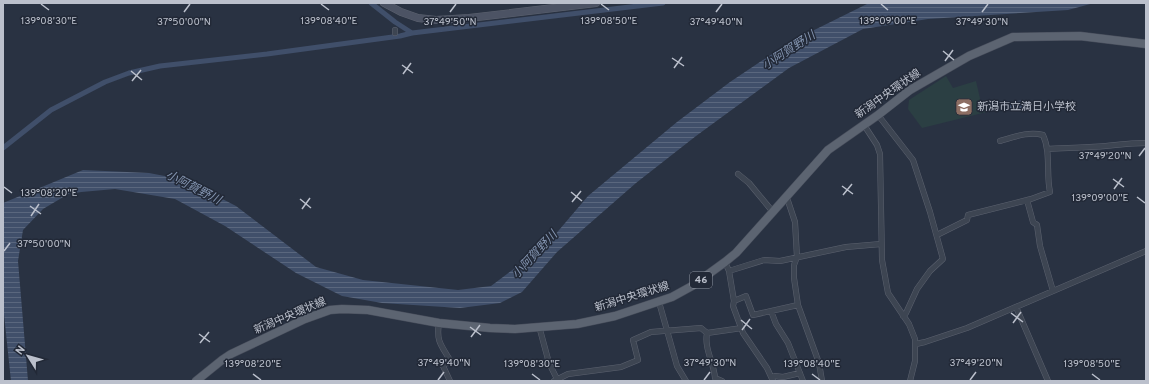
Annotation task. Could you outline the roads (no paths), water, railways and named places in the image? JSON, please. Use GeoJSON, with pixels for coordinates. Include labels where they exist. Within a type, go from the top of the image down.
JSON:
{"type":"FeatureCollection","features":[{"type":"Feature","properties":{"kind":"main road"},"geometry":{"type":"LineString","coordinates":[[387,4],[401,12],[418,18],[436,20],[469,18],[558,5],[596,3]]}},
{"type":"Feature","properties":{"kind":"main road","name":"新潟中央環状線"},"geometry":{"type":"LineString","coordinates":[[196,381],[231,354],[330,310],[368,310],[439,322],[490,328],[515,329],[577,324],[615,316],[659,302],[692,286],[725,262],[743,246],[828,150],[878,115],[910,90],[969,56],[1014,36],[1080,36],[1146,44]]}},
{"type":"Feature","properties":{"kind":"street"},"geometry":{"type":"LineString","coordinates":[[878,115],[913,160],[943,258],[930,271],[917,289],[906,313],[903,316]]}},
{"type":"Feature","properties":{"kind":"street"},"geometry":{"type":"LineString","coordinates":[[864,125],[877,145],[880,154],[881,244],[882,260],[888,293],[912,330],[916,344],[914,369],[910,381]]}},
{"type":"Feature","properties":{"kind":"street"},"geometry":{"type":"LineString","coordinates":[[937,236],[967,220],[968,215],[1027,200],[1050,192],[1048,182],[1047,149],[1043,135],[1037,134],[1017,136],[1000,141]]}},
{"type":"Feature","properties":{"kind":"street"},"geometry":{"type":"LineString","coordinates":[[1047,149],[1146,143]]}},
{"type":"Feature","properties":{"kind":"street"},"geometry":{"type":"LineString","coordinates":[[738,174],[749,183],[773,212]]}},
{"type":"Feature","properties":{"kind":"street"},"geometry":{"type":"LineString","coordinates":[[786,198],[795,222],[797,257],[794,265],[794,278],[798,305],[819,363],[822,381]]}},
{"type":"Feature","properties":{"kind":"street"},"geometry":{"type":"LineString","coordinates":[[1027,200],[1033,222],[1037,225],[1040,246],[1054,291]]}},
{"type":"Feature","properties":{"kind":"street"},"geometry":{"type":"LineString","coordinates":[[729,271],[764,260],[780,261],[846,247],[881,244]]}},
{"type":"Feature","properties":{"kind":"street"},"geometry":{"type":"LineString","coordinates":[[916,344],[967,328],[1146,251]]}},
{"type":"Feature","properties":{"kind":"street"},"geometry":{"type":"LineString","coordinates":[[725,262],[729,271],[734,301],[733,306],[743,333],[767,368],[772,380],[775,376],[783,377],[800,372]]}},
{"type":"Feature","properties":{"kind":"street"},"geometry":{"type":"LineString","coordinates":[[734,301],[746,296],[753,315],[798,305]]}},
{"type":"Feature","properties":{"kind":"street"},"geometry":{"type":"LineString","coordinates":[[659,302],[677,366],[686,381]]}},
{"type":"Feature","properties":{"kind":"street"},"geometry":{"type":"LineString","coordinates":[[1016,307],[1048,381]]}},
{"type":"Feature","properties":{"kind":"street"},"geometry":{"type":"LineString","coordinates":[[771,311],[776,324],[788,343],[803,381]]}},
{"type":"Feature","properties":{"kind":"street"},"geometry":{"type":"LineString","coordinates":[[439,322],[437,334],[438,340],[450,360],[443,366],[450,381]]}},
{"type":"Feature","properties":{"kind":"street"},"geometry":{"type":"LineString","coordinates":[[539,326],[549,363],[556,380],[568,374],[621,367],[638,360],[633,340],[651,332],[667,332],[701,328],[707,333],[708,354],[715,372],[715,378],[722,381]]}},
{"type":"Feature","properties":{"kind":"street"},"geometry":{"type":"LineString","coordinates":[[707,333],[742,328]]}},
{"type":"Feature","properties":{"kind":"water","name":"小阿賀野川"},"geometry":{"type":"Polygon","coordinates":[[[869,3],[1094,3],[1068,10],[928,19],[863,29],[789,68],[696,136],[636,183],[557,252],[522,292],[500,303],[460,308],[382,303],[342,296],[296,273],[225,226],[175,199],[115,189],[70,193],[43,209],[23,230],[18,261],[28,381],[11,381],[3,305],[3,203],[83,170],[149,173],[175,178],[201,188],[236,206],[316,267],[363,280],[458,290],[491,286],[548,243],[588,196],[677,122],[730,82],[790,42],[869,3]]]}},
{"type":"Feature","properties":{"kind":"water"},"geometry":{"type":"Polygon","coordinates":[[[1023,100],[1025,107],[1008,111],[1007,103],[1023,100]]]}},
{"type":"Feature","properties":{"kind":"waterway"},"geometry":{"type":"LineString","coordinates":[[371,3],[412,33]]}},
{"type":"Feature","properties":{"kind":"waterway"},"geometry":{"type":"LineString","coordinates":[[3,148],[51,110],[105,82],[129,73],[160,66],[267,54],[400,36],[412,33],[663,3]]}},
{"type":"Feature","properties":{"kind":"place","name":"新潟市立満日小学校"},"geometry":{"type":"Point","coordinates":[964,107]}}]}
